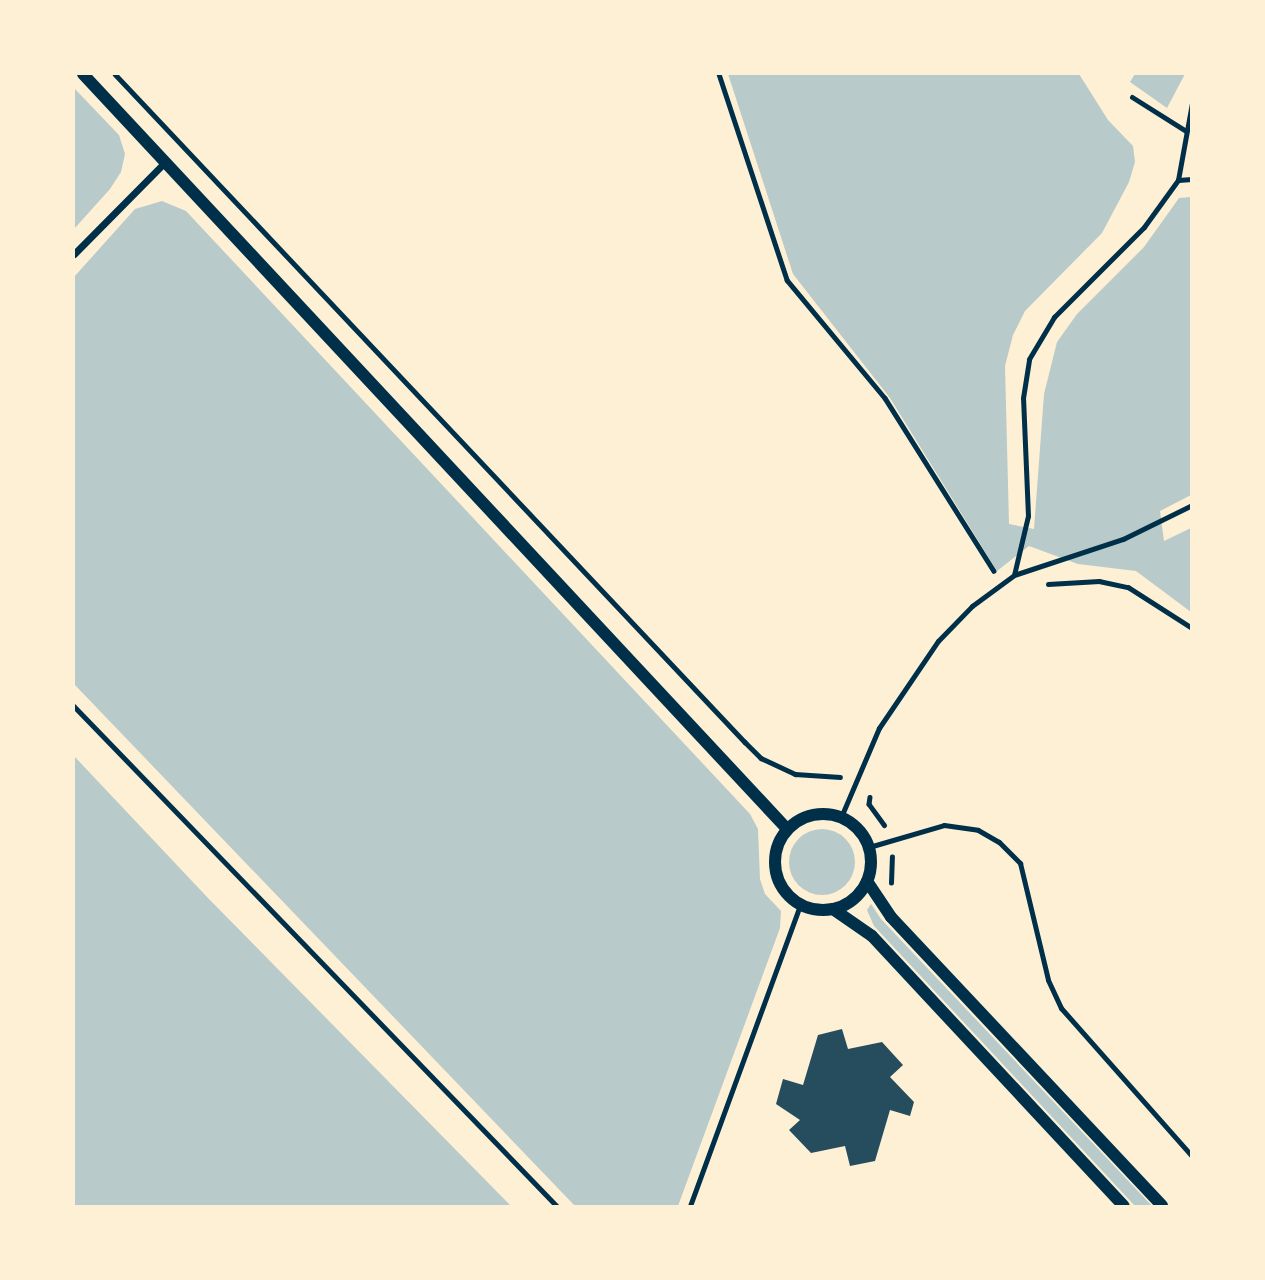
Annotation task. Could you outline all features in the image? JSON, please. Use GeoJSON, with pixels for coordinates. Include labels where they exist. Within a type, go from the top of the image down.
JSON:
{"type":"FeatureCollection","features":[{"type":"Feature","properties":{"kind":"street"},"geometry":{"type":"LineString","coordinates":[[83,74],[787,829]]}},
{"type":"Feature","properties":{"kind":"street"},"geometry":{"type":"LineString","coordinates":[[74,254],[119,203],[166,161]]}},
{"type":"Feature","properties":{"kind":"street"},"geometry":{"type":"LineString","coordinates":[[1124,1206],[872,936],[833,909],[800,905],[781,887],[774,864],[787,829],[807,816],[841,817],[858,829],[869,847],[867,881],[891,917],[1162,1206]]}},
{"type":"Feature","properties":{"kind":"street"},"geometry":{"type":"LineString","coordinates":[[833,909],[848,903],[867,881]]}},
{"type":"Feature","properties":{"kind":"lane"},"geometry":{"type":"LineString","coordinates":[[1132,97],[1186,131]]}},
{"type":"Feature","properties":{"kind":"lane"},"geometry":{"type":"LineString","coordinates":[[1014,575],[1028,516],[1023,398],[1033,350],[1054,317],[1144,227],[1178,180],[1192,103]]}},
{"type":"Feature","properties":{"kind":"lane"},"geometry":{"type":"LineString","coordinates":[[1178,180],[1192,179]]}},
{"type":"Feature","properties":{"kind":"lane"},"geometry":{"type":"LineString","coordinates":[[841,817],[879,728],[910,679],[947,632],[1001,583],[1014,575],[1123,539],[1192,505]]}},
{"type":"Feature","properties":{"kind":"lane"},"geometry":{"type":"LineString","coordinates":[[869,847],[944,825],[978,830],[999,842],[1020,863],[1048,979],[1061,1008],[1192,1156]]}},
{"type":"Feature","properties":{"kind":"path"},"geometry":{"type":"LineString","coordinates":[[114,74],[753,750],[795,774],[844,776],[856,783]]}},
{"type":"Feature","properties":{"kind":"path"},"geometry":{"type":"LineString","coordinates":[[719,74],[787,280],[885,398],[1001,583]]}},
{"type":"Feature","properties":{"kind":"path"},"geometry":{"type":"LineString","coordinates":[[1039,585],[1099,581],[1128,587],[1192,628]]}},
{"type":"Feature","properties":{"kind":"path"},"geometry":{"type":"LineString","coordinates":[[74,706],[557,1206]]}},
{"type":"Feature","properties":{"kind":"path"},"geometry":{"type":"LineString","coordinates":[[690,1206],[800,905]]}},
{"type":"Feature","properties":{"kind":"shaded area"},"geometry":{"type":"Polygon","coordinates":[[[728,74],[1079,74],[1108,120],[1133,146],[1135,162],[1129,182],[1102,233],[1025,311],[1013,335],[1005,366],[1009,524],[1034,529],[1044,394],[1057,342],[1077,314],[1144,247],[1179,198],[1191,197],[1191,495],[1160,511],[1164,541],[1191,528],[1191,612],[1136,571],[1078,564],[1029,546],[997,571],[890,398],[793,274],[728,74]]]}},
{"type":"Feature","properties":{"kind":"shaded area"},"geometry":{"type":"Polygon","coordinates":[[[1135,74],[1185,74],[1167,108],[1130,82],[1135,74]]]}},
{"type":"Feature","properties":{"kind":"shaded area"},"geometry":{"type":"Polygon","coordinates":[[[74,88],[119,135],[125,154],[121,172],[110,189],[74,229],[74,88]]]}},
{"type":"Feature","properties":{"kind":"shaded area"},"geometry":{"type":"Polygon","coordinates":[[[162,201],[186,211],[750,814],[758,829],[760,879],[765,894],[781,911],[780,928],[678,1206],[575,1206],[74,684],[74,277],[135,209],[162,201]]]}},
{"type":"Feature","properties":{"kind":"shaded area"},"geometry":{"type":"Polygon","coordinates":[[[74,756],[208,898],[511,1206],[74,1206],[74,756]]]}},
{"type":"Feature","properties":{"kind":"shaded area"},"geometry":{"type":"Polygon","coordinates":[[[822,829],[835,831],[850,844],[855,862],[853,875],[840,890],[822,895],[809,893],[794,880],[789,862],[791,849],[804,834],[822,829]]]}},
{"type":"Feature","properties":{"kind":"shaded area"},"geometry":{"type":"Polygon","coordinates":[[[871,904],[881,919],[1152,1206],[1135,1206],[874,926],[867,910],[871,904]]]}},
{"type":"Feature","properties":{"kind":"building"},"geometry":{"type":"Polygon","coordinates":[[[842,1029],[848,1049],[882,1042],[903,1065],[890,1077],[914,1102],[910,1116],[890,1110],[875,1161],[850,1166],[845,1146],[811,1153],[789,1130],[800,1120],[776,1104],[783,1079],[803,1085],[818,1035],[842,1029]]]}}]}
